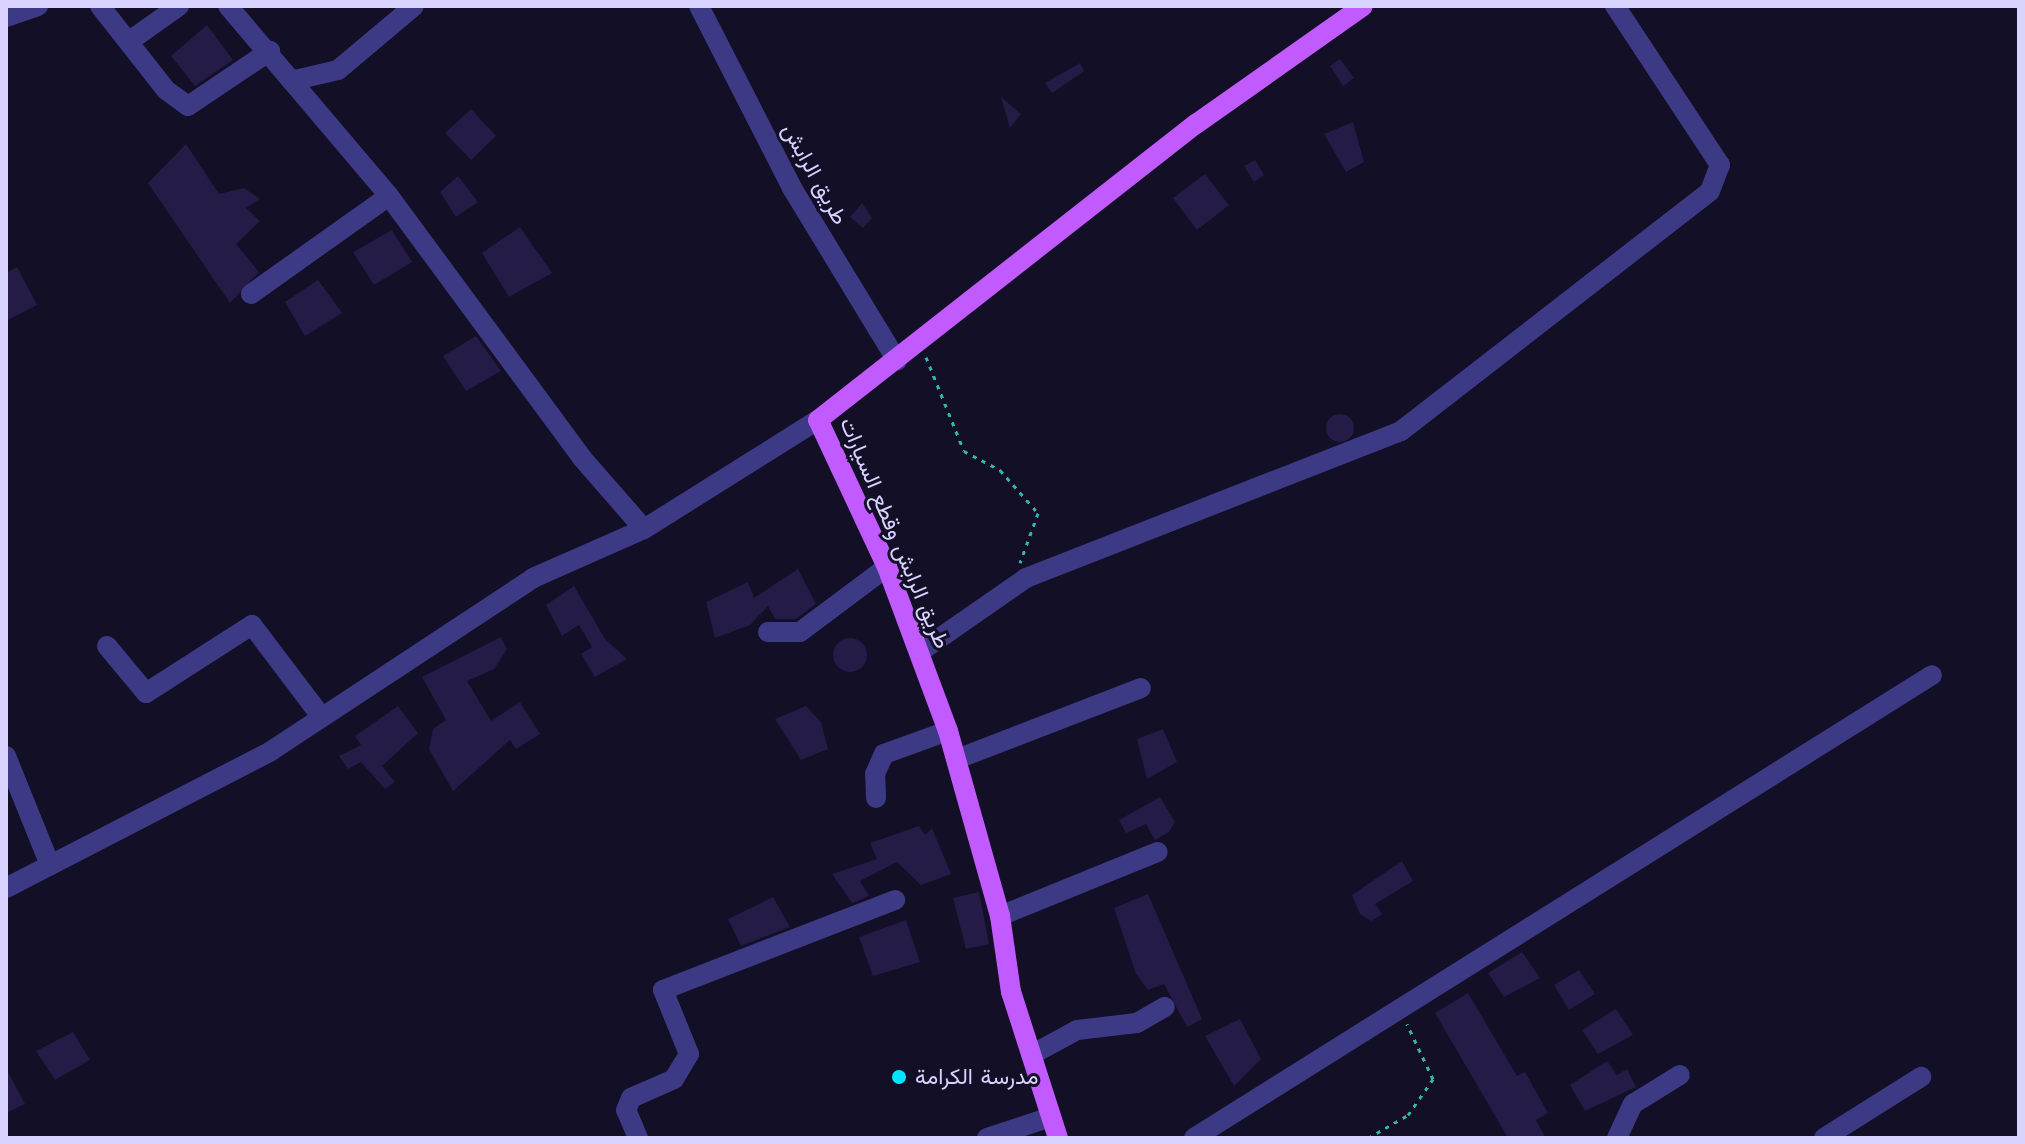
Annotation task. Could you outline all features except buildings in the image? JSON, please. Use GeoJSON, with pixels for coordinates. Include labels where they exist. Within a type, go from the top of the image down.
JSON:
{"type":"FeatureCollection","features":[{"type":"Feature","properties":{"kind":"main road","name":"طريق الرابش وقطع السيارات"},"geometry":{"type":"LineString","coordinates":[[1058,1138],[1011,992],[1000,916],[948,731],[921,651],[887,567],[818,420],[921,344],[1196,124],[1363,6]]}},
{"type":"Feature","properties":{"kind":"street"},"geometry":{"type":"LineString","coordinates":[[6,17],[38,6]]}},
{"type":"Feature","properties":{"kind":"street"},"geometry":{"type":"LineString","coordinates":[[100,6],[131,40],[166,90],[188,106],[270,51]]}},
{"type":"Feature","properties":{"kind":"street"},"geometry":{"type":"LineString","coordinates":[[131,40],[179,6]]}},
{"type":"Feature","properties":{"kind":"street"},"geometry":{"type":"LineString","coordinates":[[228,6],[295,80],[389,196],[582,458],[644,529]]}},
{"type":"Feature","properties":{"kind":"street"},"geometry":{"type":"LineString","coordinates":[[295,80],[338,70],[414,6]]}},
{"type":"Feature","properties":{"kind":"street","name":"طريق الرابش"},"geometry":{"type":"LineString","coordinates":[[699,6],[792,188],[897,361]]}},
{"type":"Feature","properties":{"kind":"street"},"geometry":{"type":"LineString","coordinates":[[921,651],[1026,578],[1401,431],[1710,191],[1720,165],[1615,6]]}},
{"type":"Feature","properties":{"kind":"street"},"geometry":{"type":"LineString","coordinates":[[251,294],[389,196]]}},
{"type":"Feature","properties":{"kind":"street"},"geometry":{"type":"LineString","coordinates":[[6,888],[259,757],[533,578],[644,529],[818,420]]}},
{"type":"Feature","properties":{"kind":"street"},"geometry":{"type":"LineString","coordinates":[[768,632],[800,632],[887,567]]}},
{"type":"Feature","properties":{"kind":"street"},"geometry":{"type":"LineString","coordinates":[[107,646],[146,693],[252,625],[320,715]]}},
{"type":"Feature","properties":{"kind":"street"},"geometry":{"type":"LineString","coordinates":[[1194,1138],[1396,1007],[1932,675]]}},
{"type":"Feature","properties":{"kind":"street"},"geometry":{"type":"LineString","coordinates":[[957,759],[1141,688]]}},
{"type":"Feature","properties":{"kind":"street"},"geometry":{"type":"LineString","coordinates":[[876,798],[884,754],[948,731]]}},
{"type":"Feature","properties":{"kind":"street"},"geometry":{"type":"LineString","coordinates":[[6,756],[50,865]]}},
{"type":"Feature","properties":{"kind":"street"},"geometry":{"type":"LineString","coordinates":[[1000,916],[1158,852]]}},
{"type":"Feature","properties":{"kind":"street"},"geometry":{"type":"LineString","coordinates":[[638,1138],[626,1110],[631,1098],[674,1079],[689,1054],[663,990],[895,900]]}},
{"type":"Feature","properties":{"kind":"street"},"geometry":{"type":"LineString","coordinates":[[1031,1055],[1077,1030],[1137,1023],[1165,1007]]}},
{"type":"Feature","properties":{"kind":"street"},"geometry":{"type":"LineString","coordinates":[[1617,1138],[1633,1104],[1680,1075]]}},
{"type":"Feature","properties":{"kind":"street"},"geometry":{"type":"LineString","coordinates":[[1824,1138],[1921,1077]]}},
{"type":"Feature","properties":{"kind":"street"},"geometry":{"type":"LineString","coordinates":[[987,1138],[1051,1117]]}},
{"type":"Feature","properties":{"kind":"path"},"geometry":{"type":"LineString","coordinates":[[921,344],[964,451],[1000,470],[1038,513],[1017,558],[1026,578]]}},
{"type":"Feature","properties":{"kind":"path"},"geometry":{"type":"LineString","coordinates":[[1368,1138],[1408,1115],[1433,1079],[1430,1059],[1396,1007]]}},
{"type":"Feature","properties":{"kind":"place","name":"مدرسة الكرامة"},"geometry":{"type":"Point","coordinates":[899,1077]}}]}
